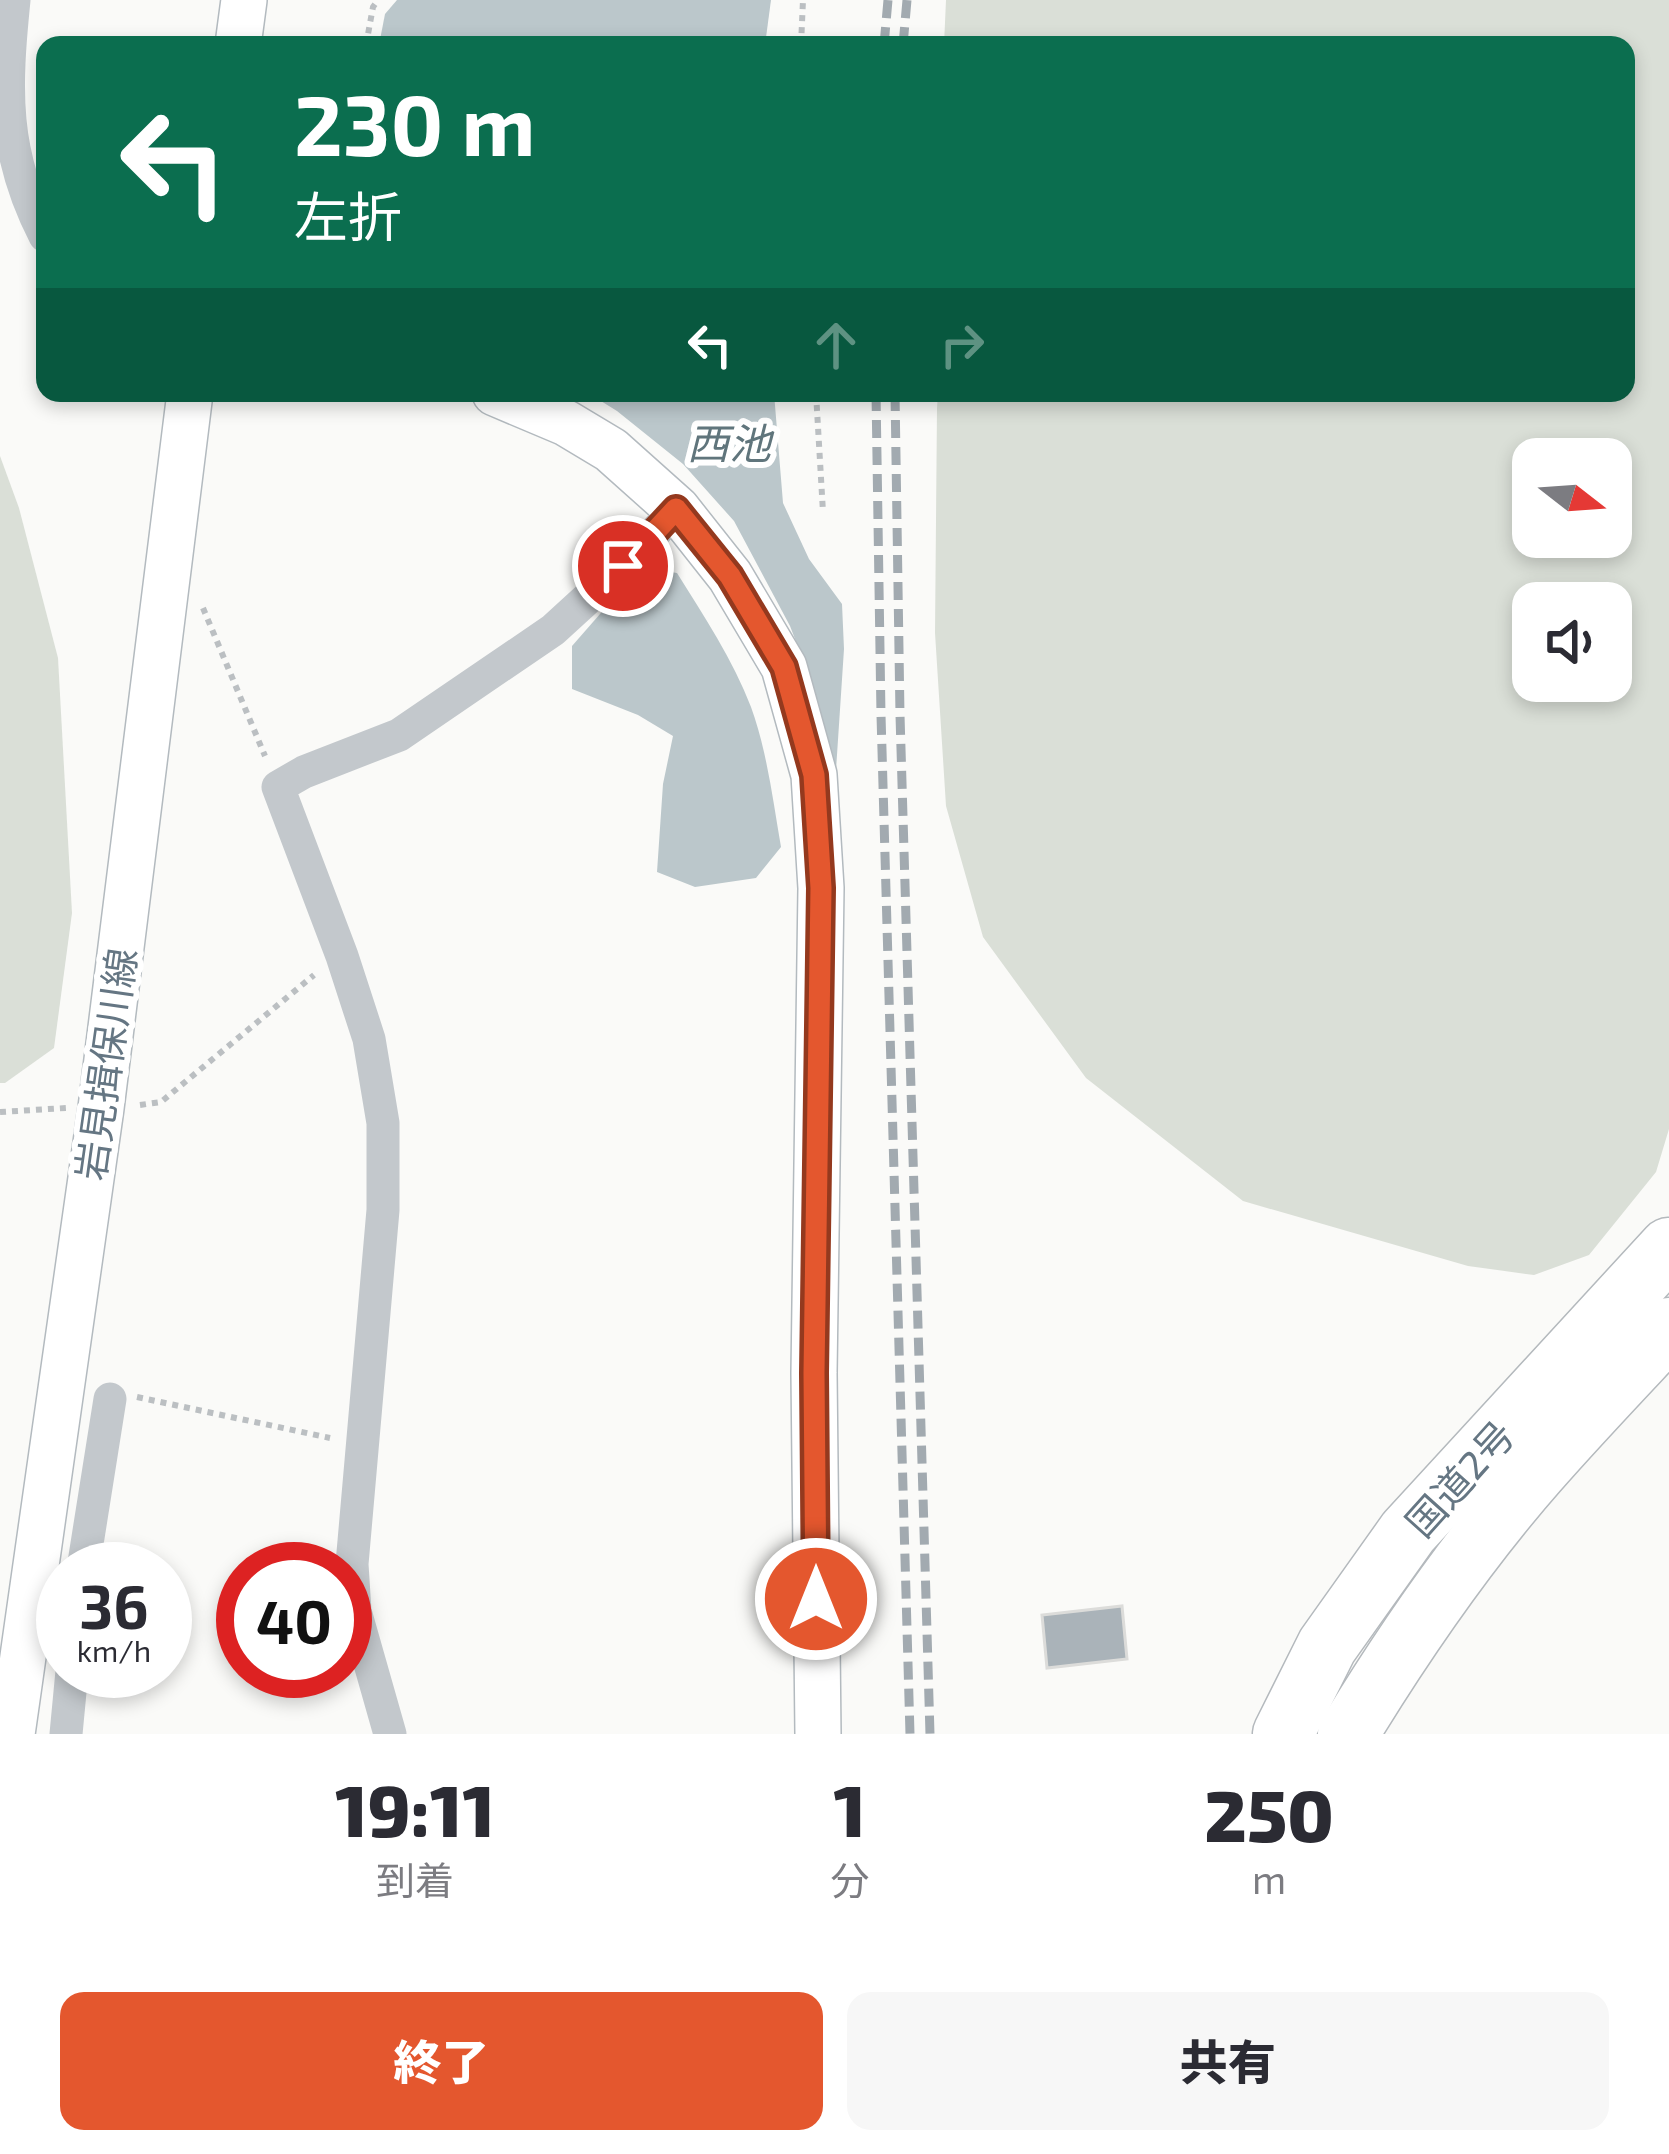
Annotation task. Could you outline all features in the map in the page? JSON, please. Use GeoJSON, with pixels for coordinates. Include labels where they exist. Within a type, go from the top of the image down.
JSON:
{"type":"FeatureCollection","features":[{"type":"Feature","properties":{"kind":"highway"},"geometry":{"type":"LineString","coordinates":[[1513,1458],[1523,1385],[1669,1220]]}},
{"type":"Feature","properties":{"kind":"highway","name":"国道2号"},"geometry":{"type":"LineString","coordinates":[[1348,1734],[1457,1573],[1513,1458],[1669,1248]]}},
{"type":"Feature","properties":{"kind":"highway","name":"国道2号"},"geometry":{"type":"LineString","coordinates":[[1283,1734],[1327,1646],[1408,1532],[1513,1458],[1669,1328]]}},
{"type":"Feature","properties":{"kind":"highway"},"geometry":{"type":"LineString","coordinates":[[1513,1458],[1631,1402],[1669,1363]]}},
{"type":"Feature","properties":{"kind":"street"},"geometry":{"type":"LineString","coordinates":[[14,0],[7,75],[9,127],[36,215]]}},
{"type":"Feature","properties":{"kind":"street"},"geometry":{"type":"LineString","coordinates":[[239,36],[244,0]]}},
{"type":"Feature","properties":{"kind":"street","name":"岩見揖保川線"},"geometry":{"type":"LineString","coordinates":[[52,1542],[100,1108],[189,402]]}},
{"type":"Feature","properties":{"kind":"street"},"geometry":{"type":"LineString","coordinates":[[516,402],[566,423],[644,477],[730,576],[784,667],[814,775],[821,888],[814,1373],[818,1734]]}},
{"type":"Feature","properties":{"kind":"street"},"geometry":{"type":"LineString","coordinates":[[390,1734],[355,1611],[352,1564],[383,1210],[382,1123],[369,1039],[278,787],[399,735],[553,630],[676,509]]}},
{"type":"Feature","properties":{"kind":"street"},"geometry":{"type":"LineString","coordinates":[[86,1542],[110,1399]]}},
{"type":"Feature","properties":{"kind":"street","name":"岩見揖保川線"},"geometry":{"type":"LineString","coordinates":[[12,1734],[36,1632]]}},
{"type":"Feature","properties":{"kind":"street"},"geometry":{"type":"LineString","coordinates":[[66,1734],[69,1698]]}},
{"type":"Feature","properties":{"kind":"path"},"geometry":{"type":"LineString","coordinates":[[368,36],[378,0]]}},
{"type":"Feature","properties":{"kind":"path"},"geometry":{"type":"LineString","coordinates":[[801,36],[803,0]]}},
{"type":"Feature","properties":{"kind":"path"},"geometry":{"type":"LineString","coordinates":[[817,402],[823,512]]}},
{"type":"Feature","properties":{"kind":"path"},"geometry":{"type":"LineString","coordinates":[[198,596],[278,787]]}},
{"type":"Feature","properties":{"kind":"path"},"geometry":{"type":"LineString","coordinates":[[0,1112],[161,1102],[322,967],[342,956]]}},
{"type":"Feature","properties":{"kind":"path"},"geometry":{"type":"LineString","coordinates":[[110,1399],[143,1396],[363,1442]]}},
{"type":"Feature","properties":{"kind":"shaded area"},"geometry":{"type":"Polygon","coordinates":[[[946,0],[1669,0],[1669,1129],[1656,1172],[1589,1255],[1534,1275],[1468,1266],[1243,1201],[1086,1078],[983,937],[946,806],[935,633],[937,402],[1635,402],[1635,36],[944,36],[946,0]]]}},
{"type":"Feature","properties":{"kind":"shaded area"},"geometry":{"type":"Polygon","coordinates":[[[0,456],[19,508],[58,658],[72,913],[54,1048],[5,1083],[0,1083],[0,456]]]}},
{"type":"Feature","properties":{"kind":"water"},"geometry":{"type":"Polygon","coordinates":[[[397,0],[771,0],[766,36],[381,36],[385,14],[397,0]]]}},
{"type":"Feature","properties":{"kind":"water","name":"西池"},"geometry":{"type":"Polygon","coordinates":[[[602,402],[775,402],[783,503],[809,559],[842,604],[844,649],[836,770],[815,691],[790,626],[734,521],[683,464],[602,402]]]}},
{"type":"Feature","properties":{"kind":"water"},"geometry":{"type":"Polygon","coordinates":[[[651,569],[677,573],[727,655],[751,707],[781,847],[756,878],[695,887],[657,872],[663,784],[673,736],[638,715],[572,689],[572,646],[614,598],[651,569]]]}},
{"type":"Feature","properties":{"kind":"building"},"geometry":{"type":"Polygon","coordinates":[[[1122,1606],[1127,1659],[1047,1668],[1042,1615],[1122,1606]]]}},
{"type":"Feature","properties":{"kind":"railway"},"geometry":{"type":"LineString","coordinates":[[885,36],[888,0]]}},
{"type":"Feature","properties":{"kind":"railway"},"geometry":{"type":"LineString","coordinates":[[904,36],[907,0]]}},
{"type":"Feature","properties":{"kind":"railway"},"geometry":{"type":"LineString","coordinates":[[876,402],[910,1734]]}},
{"type":"Feature","properties":{"kind":"railway"},"geometry":{"type":"LineString","coordinates":[[895,402],[930,1734]]}},
{"type":"Feature","properties":{"kind":"route"},"geometry":{"type":"LineString","coordinates":[[623,566],[676,509],[730,576],[784,667],[814,775],[821,888],[816,1599]]}}]}
